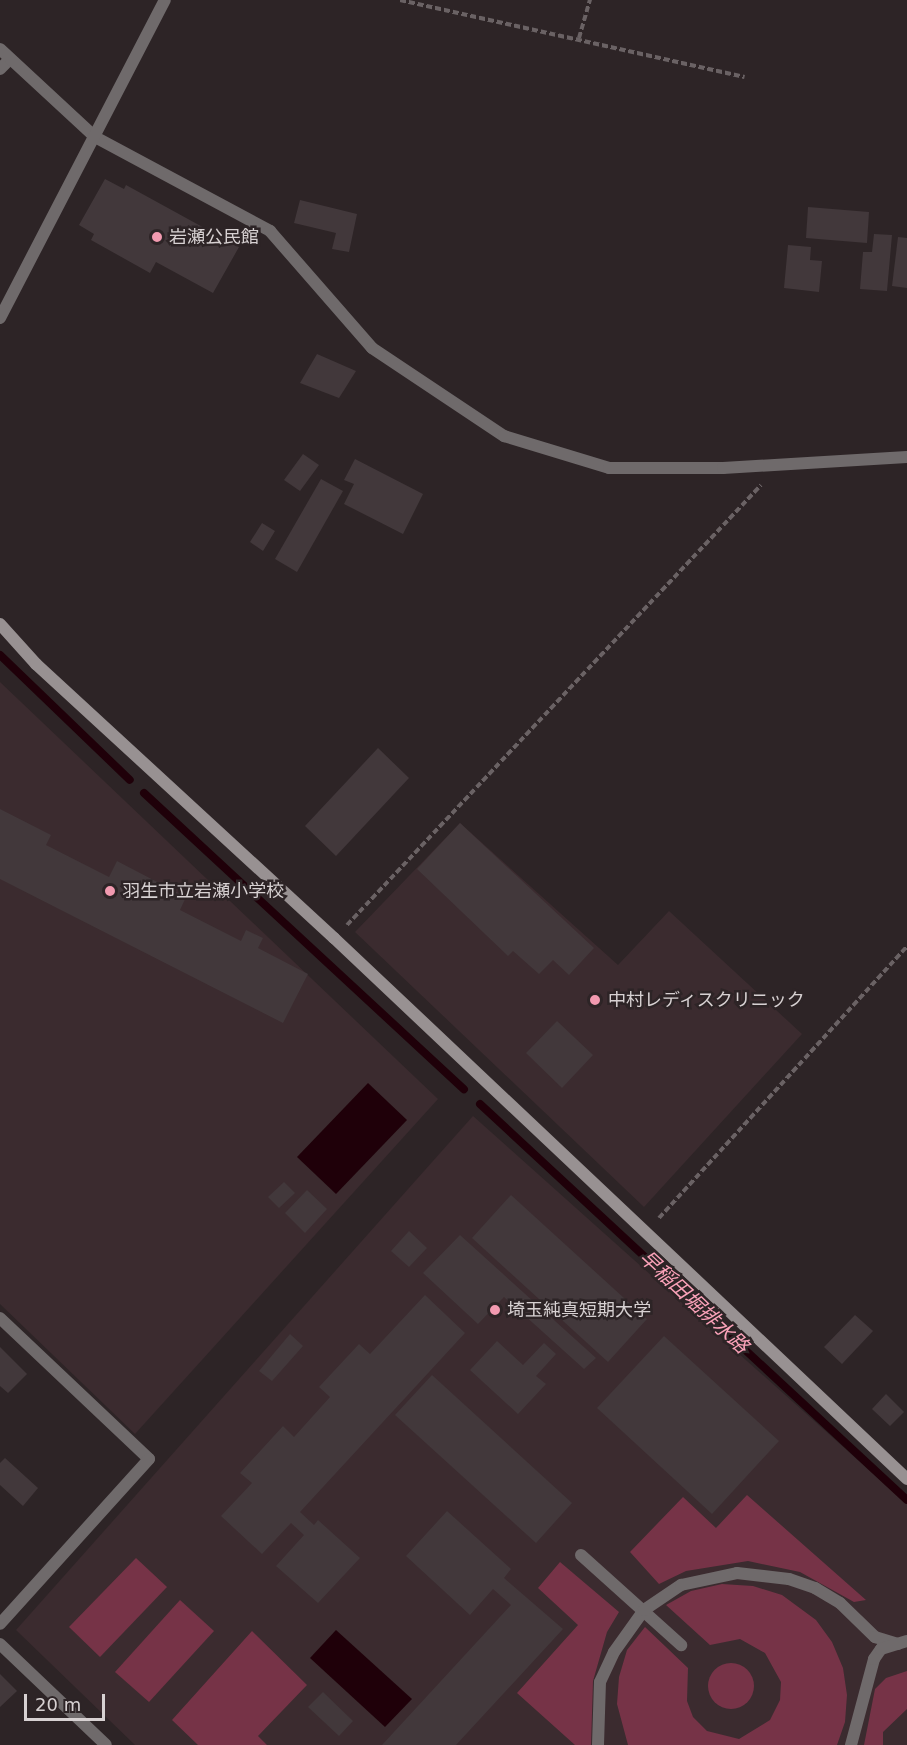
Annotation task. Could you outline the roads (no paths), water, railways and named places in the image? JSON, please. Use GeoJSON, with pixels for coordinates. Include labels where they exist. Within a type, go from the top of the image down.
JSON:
{"type":"FeatureCollection","features":[{"type":"Feature","properties":{"kind":"street"},"geometry":{"type":"LineString","coordinates":[[0,318],[165,0]]}},
{"type":"Feature","properties":{"kind":"street"},"geometry":{"type":"LineString","coordinates":[[0,50],[95,137],[270,231],[372,348],[504,436],[609,468],[780,464],[907,457]]}},
{"type":"Feature","properties":{"kind":"street"},"geometry":{"type":"LineString","coordinates":[[0,69],[10,59]]}},
{"type":"Feature","properties":{"kind":"street"},"geometry":{"type":"LineString","coordinates":[[0,624],[36,664],[334,938],[907,1479]]}},
{"type":"Feature","properties":{"kind":"street"},"geometry":{"type":"LineString","coordinates":[[0,1318],[149,1460],[0,1624]]}},
{"type":"Feature","properties":{"kind":"street"},"geometry":{"type":"LineString","coordinates":[[581,1555],[681,1645]]}},
{"type":"Feature","properties":{"kind":"street"},"geometry":{"type":"LineString","coordinates":[[598,1745],[600,1682],[614,1652],[644,1610],[681,1585],[706,1577],[761,1574],[815,1588],[840,1603],[875,1637],[902,1642]]}},
{"type":"Feature","properties":{"kind":"street"},"geometry":{"type":"LineString","coordinates":[[851,1745],[874,1659],[881,1649],[902,1642]]}},
{"type":"Feature","properties":{"kind":"street"},"geometry":{"type":"LineString","coordinates":[[0,1644],[106,1745]]}},
{"type":"Feature","properties":{"kind":"waterway","name":"早稲田堀排水路"},"geometry":{"type":"LineString","coordinates":[[0,655],[130,780]]}},
{"type":"Feature","properties":{"kind":"waterway","name":"早稲田堀排水路"},"geometry":{"type":"LineString","coordinates":[[144,793],[464,1089]]}},
{"type":"Feature","properties":{"kind":"waterway","name":"早稲田堀排水路"},"geometry":{"type":"LineString","coordinates":[[480,1104],[907,1500]]}},
{"type":"Feature","properties":{"kind":"place","name":"岩瀬公民館"},"geometry":{"type":"Point","coordinates":[157,237]}},
{"type":"Feature","properties":{"kind":"place","name":"羽生市立岩瀬小学校"},"geometry":{"type":"Point","coordinates":[110,891]}},
{"type":"Feature","properties":{"kind":"place","name":"中村レディスクリニック"},"geometry":{"type":"Point","coordinates":[595,1000]}},
{"type":"Feature","properties":{"kind":"place","name":"埼玉純真短期大学"},"geometry":{"type":"Point","coordinates":[495,1310]}}]}
